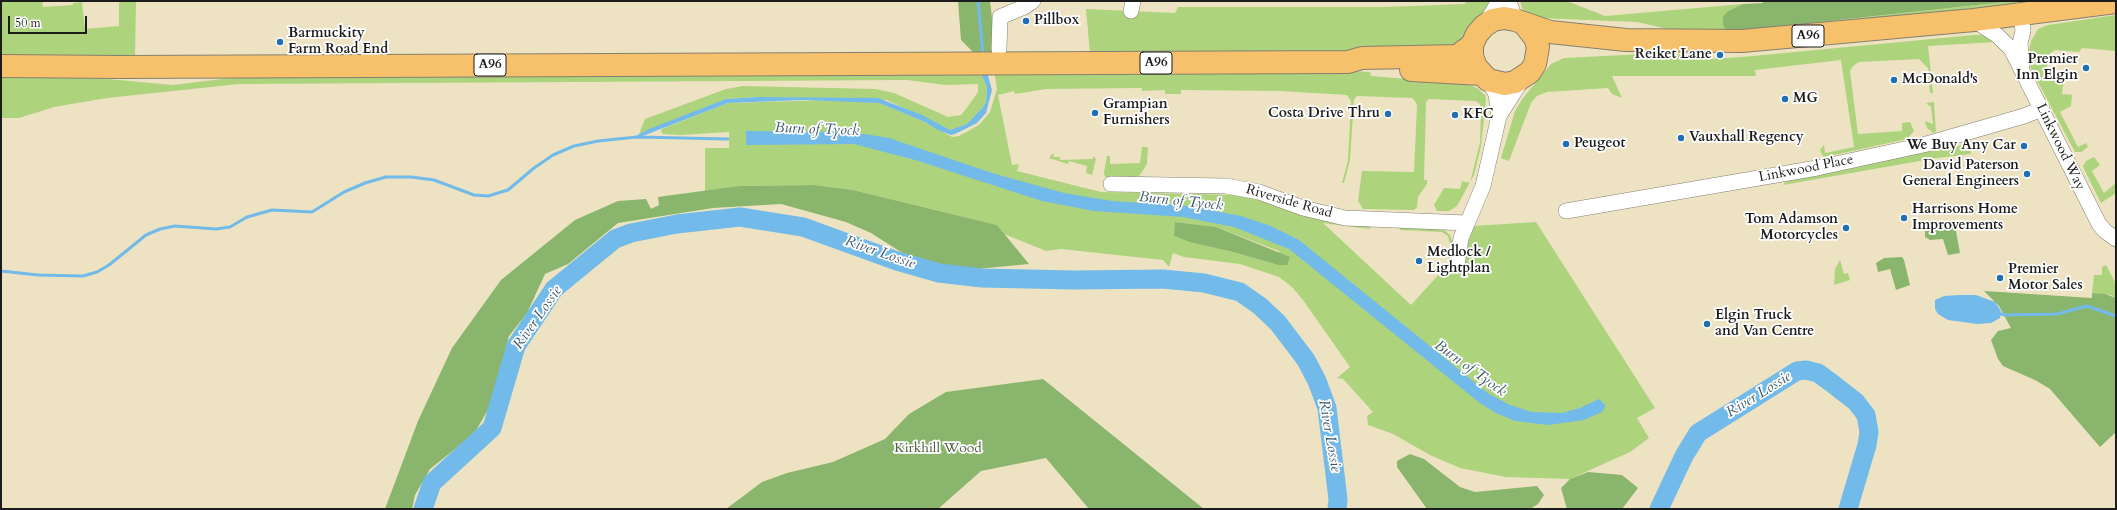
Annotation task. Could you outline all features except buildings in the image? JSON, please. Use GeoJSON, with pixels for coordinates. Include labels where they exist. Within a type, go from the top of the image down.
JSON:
{"type":"FeatureCollection","features":[{"type":"Feature","properties":{"kind":"highway","name":"A96"},"geometry":{"type":"LineString","coordinates":[[1,66],[120,68],[990,58],[1348,62],[1362,58],[1457,56],[1472,45],[1476,34],[1484,26],[1493,20],[1516,15],[1550,32],[1626,40],[1669,42],[1742,41],[1974,20],[2116,2]]}},
{"type":"Feature","properties":{"kind":"highway"},"geometry":{"type":"LineString","coordinates":[[1516,15],[1535,38],[1538,55],[1533,68],[1523,78]]}},
{"type":"Feature","properties":{"kind":"highway","name":"A96"},"geometry":{"type":"LineString","coordinates":[[1538,55],[1557,47],[1626,40]]}},
{"type":"Feature","properties":{"kind":"highway"},"geometry":{"type":"LineString","coordinates":[[1472,45],[1472,56],[1485,77]]}},
{"type":"Feature","properties":{"kind":"highway","name":"A96"},"geometry":{"type":"LineString","coordinates":[[1348,62],[1368,69],[1485,77],[1505,84],[1523,78]]}},
{"type":"Feature","properties":{"kind":"street"},"geometry":{"type":"LineString","coordinates":[[990,58],[1000,17],[1024,7],[1033,1]]}},
{"type":"Feature","properties":{"kind":"street"},"geometry":{"type":"LineString","coordinates":[[1484,26],[1499,1]]}},
{"type":"Feature","properties":{"kind":"street"},"geometry":{"type":"LineString","coordinates":[[2021,15],[2023,31],[2020,43],[2022,68]]}},
{"type":"Feature","properties":{"kind":"street","name":"Linkwood Way"},"geometry":{"type":"LineString","coordinates":[[1974,20],[2005,42],[2022,68],[2099,224],[2105,231],[2116,239]]}},
{"type":"Feature","properties":{"kind":"street"},"geometry":{"type":"LineString","coordinates":[[1485,77],[1496,94],[1499,116]]}},
{"type":"Feature","properties":{"kind":"street"},"geometry":{"type":"LineString","coordinates":[[1457,266],[1461,238],[1483,186],[1499,116],[1511,94],[1523,78]]}},
{"type":"Feature","properties":{"kind":"street","name":"Linkwood Place"},"geometry":{"type":"LineString","coordinates":[[1566,211],[1817,168],[1923,145],[2024,116],[2042,109]]}},
{"type":"Feature","properties":{"kind":"street","name":"Riverside Road"},"geometry":{"type":"LineString","coordinates":[[1111,184],[1226,186],[1259,192],[1303,208],[1345,218],[1467,223]]}},
{"type":"Feature","properties":{"kind":"green space"},"geometry":{"type":"Polygon","coordinates":[[[1,1],[42,1],[43,7],[73,5],[73,3],[82,2],[85,29],[119,26],[119,1],[136,1],[135,57],[1,58],[1,1]]]}},
{"type":"Feature","properties":{"kind":"green space"},"geometry":{"type":"Polygon","coordinates":[[[958,1],[990,1],[996,52],[973,52],[961,40],[958,1]]]}},
{"type":"Feature","properties":{"kind":"green space"},"geometry":{"type":"Polygon","coordinates":[[[1468,1],[1489,1],[1487,7],[1467,39],[1441,51],[1090,54],[1086,9],[1175,13],[1178,7],[1386,7],[1464,4],[1468,1]]]}},
{"type":"Feature","properties":{"kind":"green space"},"geometry":{"type":"Polygon","coordinates":[[[1520,1],[1567,1],[1605,16],[1743,4],[1728,11],[1727,32],[1689,34],[1637,22],[1538,18],[1527,14],[1523,10],[1520,1]]]}},
{"type":"Feature","properties":{"kind":"green space"},"geometry":{"type":"Polygon","coordinates":[[[1763,1],[2014,1],[1727,32],[1723,25],[1723,17],[1728,11],[1743,4],[1763,3],[1763,1]]]}},
{"type":"Feature","properties":{"kind":"green space"},"geometry":{"type":"Polygon","coordinates":[[[2014,1],[2070,1],[1748,30],[2014,1]]]}},
{"type":"Feature","properties":{"kind":"green space"},"geometry":{"type":"Polygon","coordinates":[[[2116,15],[2116,51],[2082,48],[2079,52],[2055,50],[2048,55],[2046,75],[2064,77],[2062,94],[2072,95],[2071,106],[2060,112],[2078,147],[2086,143],[2088,147],[2081,152],[2075,152],[2031,69],[2029,51],[2031,41],[2038,29],[2048,25],[2116,15]]]}},
{"type":"Feature","properties":{"kind":"green space"},"geometry":{"type":"Polygon","coordinates":[[[1982,35],[1996,42],[1928,46],[1933,93],[1930,93],[1928,68],[1919,59],[1859,62],[1853,66],[1850,71],[1858,134],[1902,131],[1902,123],[1910,122],[1914,131],[1907,139],[1825,157],[1823,156],[1820,150],[1824,145],[1825,153],[1854,147],[1841,60],[1755,70],[1756,76],[1612,76],[1622,98],[1612,94],[1608,88],[1547,92],[1537,96],[1531,103],[1509,161],[1501,158],[1515,111],[1523,98],[1551,64],[1564,58],[1644,54],[1698,55],[1710,59],[1982,35]]]}},
{"type":"Feature","properties":{"kind":"green space"},"geometry":{"type":"Polygon","coordinates":[[[1352,71],[1370,72],[1371,76],[1467,84],[1477,88],[1485,95],[1486,100],[1481,146],[1474,175],[1470,182],[1480,142],[1480,104],[1476,101],[1429,99],[1426,102],[1424,180],[1427,180],[1427,184],[1418,197],[1417,207],[1414,210],[1363,209],[1358,201],[1362,171],[1414,172],[1417,105],[1412,98],[1357,96],[1354,99],[1350,160],[1344,183],[1342,183],[1348,160],[1351,101],[1347,95],[1280,91],[1181,90],[1181,94],[1165,94],[1165,90],[1142,91],[1142,88],[1046,89],[1015,94],[1014,91],[998,95],[1012,165],[1019,164],[1017,171],[1101,192],[1238,195],[1371,226],[1370,229],[1323,223],[1411,305],[1441,272],[1448,267],[1450,244],[1448,236],[1442,232],[1400,230],[1400,227],[1443,229],[1450,235],[1453,244],[1466,248],[1474,226],[1536,222],[1655,408],[1637,418],[1649,438],[1630,452],[1570,479],[1506,477],[1460,468],[1430,455],[1393,434],[1368,425],[1367,416],[1373,412],[1343,379],[1337,378],[1350,367],[1303,300],[1292,287],[1279,277],[1240,264],[1184,257],[1173,253],[1169,267],[1163,260],[1061,249],[1046,251],[1004,234],[997,225],[853,190],[814,185],[739,186],[705,191],[705,148],[729,148],[729,132],[680,135],[663,134],[661,131],[662,129],[728,103],[834,100],[879,103],[925,122],[952,137],[959,136],[979,125],[990,112],[997,89],[995,76],[992,74],[1352,71]],[[1175,222],[1193,243],[1233,252],[1278,265],[1279,251],[1216,227],[1175,222]]]}},
{"type":"Feature","properties":{"kind":"green space"},"geometry":{"type":"Polygon","coordinates":[[[981,74],[987,87],[986,102],[967,124],[950,130],[887,100],[758,97],[726,99],[639,134],[645,119],[726,89],[743,86],[875,89],[894,93],[948,117],[961,115],[978,92],[978,84],[945,85],[907,80],[239,84],[107,98],[54,107],[19,118],[1,118],[1,77],[97,78],[173,85],[247,76],[981,74]]]}},
{"type":"Feature","properties":{"kind":"green space"},"geometry":{"type":"Polygon","coordinates":[[[1934,102],[1936,132],[1933,133],[1927,128],[1925,121],[1933,124],[1931,107],[1926,103],[1934,102]]]}},
{"type":"Feature","properties":{"kind":"green space"},"geometry":{"type":"Polygon","coordinates":[[[1974,141],[1976,148],[1971,150],[1971,154],[1937,158],[1783,185],[1785,182],[1943,148],[1946,150],[1974,141]]]}},
{"type":"Feature","properties":{"kind":"green space"},"geometry":{"type":"Polygon","coordinates":[[[1142,147],[1148,147],[1147,164],[1140,175],[1134,178],[1105,177],[1104,173],[1107,156],[1110,156],[1110,164],[1140,163],[1142,147]]]}},
{"type":"Feature","properties":{"kind":"green space"},"geometry":{"type":"Polygon","coordinates":[[[1053,153],[1054,157],[1060,157],[1060,160],[1093,159],[1093,156],[1096,159],[1092,175],[1086,173],[1087,166],[1069,161],[1068,164],[1049,158],[1053,153]]]}},
{"type":"Feature","properties":{"kind":"green space"},"geometry":{"type":"Polygon","coordinates":[[[2094,157],[2100,165],[2092,171],[2104,193],[2116,183],[2116,193],[2101,203],[2083,166],[2086,161],[2094,157]]]}},
{"type":"Feature","properties":{"kind":"green space"},"geometry":{"type":"Polygon","coordinates":[[[1462,181],[1470,183],[1457,206],[1449,211],[1437,211],[1434,205],[1444,188],[1460,189],[1462,181]]]}},
{"type":"Feature","properties":{"kind":"green space"},"geometry":{"type":"Polygon","coordinates":[[[814,185],[853,190],[997,225],[1029,264],[966,270],[912,259],[871,233],[846,222],[781,204],[713,208],[618,223],[568,264],[545,274],[527,313],[509,336],[493,401],[474,434],[430,469],[415,495],[412,509],[385,509],[418,421],[452,348],[501,280],[575,220],[618,201],[646,199],[651,209],[659,205],[658,197],[739,186],[814,185]]]}},
{"type":"Feature","properties":{"kind":"green space"},"geometry":{"type":"Polygon","coordinates":[[[1175,222],[1216,227],[1290,257],[1287,265],[1278,265],[1233,252],[1193,243],[1174,236],[1175,222]]]}},
{"type":"Feature","properties":{"kind":"green space"},"geometry":{"type":"Polygon","coordinates":[[[1955,226],[1960,253],[1948,255],[1943,239],[1930,240],[1925,237],[1925,231],[1955,226]]]}},
{"type":"Feature","properties":{"kind":"green space"},"geometry":{"type":"Polygon","coordinates":[[[1902,257],[1910,285],[1896,290],[1890,269],[1878,272],[1876,263],[1884,258],[1902,257]]]}},
{"type":"Feature","properties":{"kind":"green space"},"geometry":{"type":"Polygon","coordinates":[[[1840,260],[1844,274],[1848,273],[1850,280],[1834,285],[1835,269],[1840,260]]]}},
{"type":"Feature","properties":{"kind":"green space"},"geometry":{"type":"Polygon","coordinates":[[[2106,265],[2116,284],[2116,298],[2111,295],[2092,293],[2094,275],[2102,275],[2102,267],[2106,265]]]}},
{"type":"Feature","properties":{"kind":"green space"},"geometry":{"type":"Polygon","coordinates":[[[1984,291],[2092,298],[2092,293],[2105,294],[2116,298],[2116,432],[2100,447],[2050,389],[2035,380],[2003,366],[1998,359],[1991,340],[1998,331],[2011,328],[1999,306],[1984,291]]]}},
{"type":"Feature","properties":{"kind":"green space","name":"Kirkhill Wood"},"geometry":{"type":"Polygon","coordinates":[[[1043,379],[1204,509],[1089,509],[1046,458],[981,471],[938,509],[726,509],[762,482],[787,473],[833,462],[885,439],[909,414],[946,392],[1043,379]]]}},
{"type":"Feature","properties":{"kind":"green space"},"geometry":{"type":"Polygon","coordinates":[[[1410,454],[1424,459],[1460,487],[1475,492],[1537,486],[1544,495],[1538,504],[1530,509],[1427,509],[1397,467],[1397,461],[1410,454]]]}},
{"type":"Feature","properties":{"kind":"green space"},"geometry":{"type":"Polygon","coordinates":[[[1588,472],[1622,475],[1638,488],[1622,509],[1567,509],[1561,488],[1570,479],[1588,472]]]}},
{"type":"Feature","properties":{"kind":"water"},"geometry":{"type":"Polygon","coordinates":[[[981,74],[990,74],[988,76],[992,90],[986,113],[977,123],[951,135],[938,130],[925,122],[879,103],[804,100],[728,103],[640,137],[634,137],[649,129],[726,99],[758,97],[878,98],[922,115],[950,130],[967,124],[986,102],[987,87],[981,74]]]}},
{"type":"Feature","properties":{"kind":"water"},"geometry":{"type":"Polygon","coordinates":[[[746,131],[852,132],[889,138],[992,173],[1064,193],[1112,201],[1189,206],[1241,216],[1271,226],[1299,240],[1489,394],[1510,405],[1532,412],[1562,413],[1580,408],[1599,399],[1605,407],[1602,412],[1584,420],[1548,425],[1515,421],[1496,413],[1481,404],[1289,249],[1234,227],[1183,217],[1094,211],[1042,201],[915,160],[854,144],[746,145],[746,131]]]}},
{"type":"Feature","properties":{"kind":"water"},"geometry":{"type":"Polygon","coordinates":[[[1976,295],[1995,302],[2001,311],[2000,318],[1991,323],[1977,324],[1948,320],[1938,314],[1935,309],[1935,300],[1944,296],[1976,295]]]}},
{"type":"Feature","properties":{"kind":"waterway"},"geometry":{"type":"LineString","coordinates":[[978,1],[983,55]]}},
{"type":"Feature","properties":{"kind":"waterway"},"geometry":{"type":"LineString","coordinates":[[1,271],[38,275],[83,276],[97,272],[109,265],[146,235],[160,229],[175,226],[216,229],[230,227],[247,217],[272,210],[312,212],[344,192],[365,183],[386,177],[411,177],[434,180],[474,195],[488,196],[508,190],[534,168],[553,155],[574,146],[598,141],[637,137],[728,139]]}},
{"type":"Feature","properties":{"kind":"waterway","name":"River Lossie"},"geometry":{"type":"LineString","coordinates":[[423,509],[432,483],[492,428],[516,346],[554,289],[615,239],[631,233],[677,224],[740,217],[803,227],[897,261],[939,273],[982,278],[1074,280],[1163,279],[1204,283],[1240,292],[1260,306],[1278,323],[1306,360],[1317,381],[1327,408],[1338,499],[1337,509]]}},
{"type":"Feature","properties":{"kind":"waterway","name":"Burn of Tyock"},"geometry":{"type":"LineString","coordinates":[[1997,313],[2005,315],[2057,314],[2087,306],[2116,316]]}},
{"type":"Feature","properties":{"kind":"waterway","name":"River Lossie"},"geometry":{"type":"LineString","coordinates":[[1659,509],[1684,456],[1698,433],[1797,371],[1806,370],[1818,373],[1833,384],[1856,402],[1866,415],[1869,432],[1867,445],[1848,509]]}},
{"type":"Feature","properties":{"kind":"place","name":"Pillbox"},"geometry":{"type":"Point","coordinates":[1026,21]}},
{"type":"Feature","properties":{"kind":"place","name":"Barmuckity Farm Road End"},"geometry":{"type":"Point","coordinates":[280,42]}},
{"type":"Feature","properties":{"kind":"place","name":"Reiket Lane"},"geometry":{"type":"Point","coordinates":[1720,55]}},
{"type":"Feature","properties":{"kind":"place","name":"Premier Inn Elgin"},"geometry":{"type":"Point","coordinates":[2086,68]}},
{"type":"Feature","properties":{"kind":"place","name":"McDonald's"},"geometry":{"type":"Point","coordinates":[1894,80]}},
{"type":"Feature","properties":{"kind":"place","name":"MG"},"geometry":{"type":"Point","coordinates":[1785,99]}},
{"type":"Feature","properties":{"kind":"place","name":"Grampian Furnishers"},"geometry":{"type":"Point","coordinates":[1095,113]}},
{"type":"Feature","properties":{"kind":"place","name":"Costa Drive Thru"},"geometry":{"type":"Point","coordinates":[1388,114]}},
{"type":"Feature","properties":{"kind":"place","name":"KFC"},"geometry":{"type":"Point","coordinates":[1455,115]}},
{"type":"Feature","properties":{"kind":"place","name":"Vauxhall Regency"},"geometry":{"type":"Point","coordinates":[1681,138]}},
{"type":"Feature","properties":{"kind":"place","name":"Peugeot"},"geometry":{"type":"Point","coordinates":[1566,144]}},
{"type":"Feature","properties":{"kind":"place","name":"We Buy Any Car"},"geometry":{"type":"Point","coordinates":[2024,146]}},
{"type":"Feature","properties":{"kind":"place","name":"David Paterson General Engineers"},"geometry":{"type":"Point","coordinates":[2027,174]}},
{"type":"Feature","properties":{"kind":"place","name":"Harrisons Home Improvements"},"geometry":{"type":"Point","coordinates":[1904,218]}},
{"type":"Feature","properties":{"kind":"place","name":"Tom Adamson Motorcycles"},"geometry":{"type":"Point","coordinates":[1846,228]}},
{"type":"Feature","properties":{"kind":"place","name":"Medlock / Lightplan"},"geometry":{"type":"Point","coordinates":[1419,261]}},
{"type":"Feature","properties":{"kind":"place","name":"Premier Motor Sales"},"geometry":{"type":"Point","coordinates":[2000,278]}},
{"type":"Feature","properties":{"kind":"place","name":"Elgin Truck and Van Centre"},"geometry":{"type":"Point","coordinates":[1707,324]}}]}
